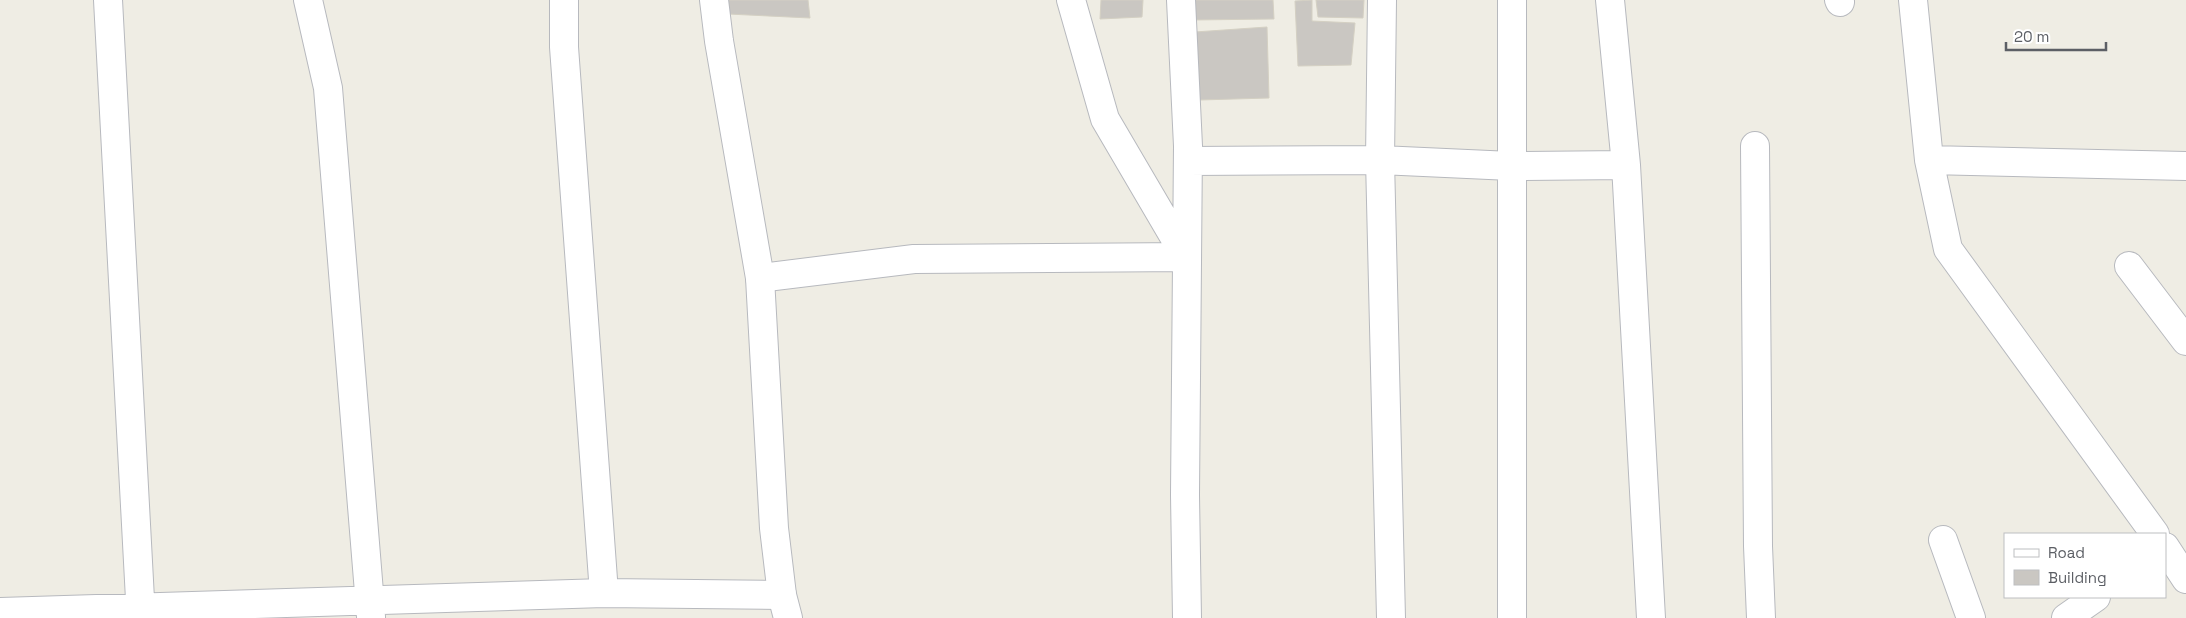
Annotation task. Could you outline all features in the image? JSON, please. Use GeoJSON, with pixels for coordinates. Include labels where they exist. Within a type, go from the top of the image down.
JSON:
{"type":"FeatureCollection","features":[{"type":"Feature","properties":{"kind":"street"},"geometry":{"type":"LineString","coordinates":[[108,0],[141,612]]}},
{"type":"Feature","properties":{"kind":"street"},"geometry":{"type":"LineString","coordinates":[[308,0],[328,88],[370,609]]}},
{"type":"Feature","properties":{"kind":"street"},"geometry":{"type":"LineString","coordinates":[[564,0],[564,57],[604,593]]}},
{"type":"Feature","properties":{"kind":"street"},"geometry":{"type":"LineString","coordinates":[[0,612],[370,609],[604,593],[785,607],[774,528],[760,278],[719,41],[714,0]]}},
{"type":"Feature","properties":{"kind":"street"},"geometry":{"type":"LineString","coordinates":[[1071,0],[1105,119],[1186,258]]}},
{"type":"Feature","properties":{"kind":"street"},"geometry":{"type":"LineString","coordinates":[[1180,0],[1188,161],[1186,258],[1187,618]]}},
{"type":"Feature","properties":{"kind":"street"},"geometry":{"type":"LineString","coordinates":[[1382,0],[1380,160],[1391,618]]}},
{"type":"Feature","properties":{"kind":"street"},"geometry":{"type":"LineString","coordinates":[[1512,0],[1512,618]]}},
{"type":"Feature","properties":{"kind":"street"},"geometry":{"type":"LineString","coordinates":[[1610,0],[1626,165],[1651,618]]}},
{"type":"Feature","properties":{"kind":"street"},"geometry":{"type":"LineString","coordinates":[[1913,0],[1929,160],[1948,249],[2154,533]]}},
{"type":"Feature","properties":{"kind":"street"},"geometry":{"type":"LineString","coordinates":[[1755,146],[1758,546],[1761,618]]}},
{"type":"Feature","properties":{"kind":"street"},"geometry":{"type":"LineString","coordinates":[[1188,161],[1380,160],[1511,166],[1626,165]]}},
{"type":"Feature","properties":{"kind":"street"},"geometry":{"type":"LineString","coordinates":[[1929,160],[2186,166]]}},
{"type":"Feature","properties":{"kind":"street"},"geometry":{"type":"LineString","coordinates":[[760,278],[914,258],[1186,258]]}},
{"type":"Feature","properties":{"kind":"street"},"geometry":{"type":"LineString","coordinates":[[2129,266],[2186,341]]}},
{"type":"Feature","properties":{"kind":"street"},"geometry":{"type":"LineString","coordinates":[[2166,547],[2186,536]]}},
{"type":"Feature","properties":{"kind":"street"},"geometry":{"type":"LineString","coordinates":[[1943,540],[1971,618]]}},
{"type":"Feature","properties":{"kind":"street"},"geometry":{"type":"LineString","coordinates":[[2166,549],[2186,579]]}},
{"type":"Feature","properties":{"kind":"street"},"geometry":{"type":"LineString","coordinates":[[2066,618],[2095,598]]}},
{"type":"Feature","properties":{"kind":"building"},"geometry":{"type":"Polygon","coordinates":[[[727,0],[808,0],[810,18],[728,14],[727,0]]]}},
{"type":"Feature","properties":{"kind":"building"},"geometry":{"type":"Polygon","coordinates":[[[1101,0],[1143,0],[1142,17],[1100,19],[1101,0]]]}},
{"type":"Feature","properties":{"kind":"building"},"geometry":{"type":"Polygon","coordinates":[[[1192,0],[1273,0],[1274,19],[1192,20],[1192,0]]]}},
{"type":"Feature","properties":{"kind":"building"},"geometry":{"type":"Polygon","coordinates":[[[1312,0],[1312,21],[1355,23],[1351,65],[1298,66],[1295,1],[1312,0]]]}},
{"type":"Feature","properties":{"kind":"building"},"geometry":{"type":"Polygon","coordinates":[[[1316,0],[1364,0],[1363,18],[1318,17],[1316,0]]]}},
{"type":"Feature","properties":{"kind":"building"},"geometry":{"type":"Polygon","coordinates":[[[1267,27],[1269,98],[1199,100],[1195,32],[1267,27]]]}}]}
